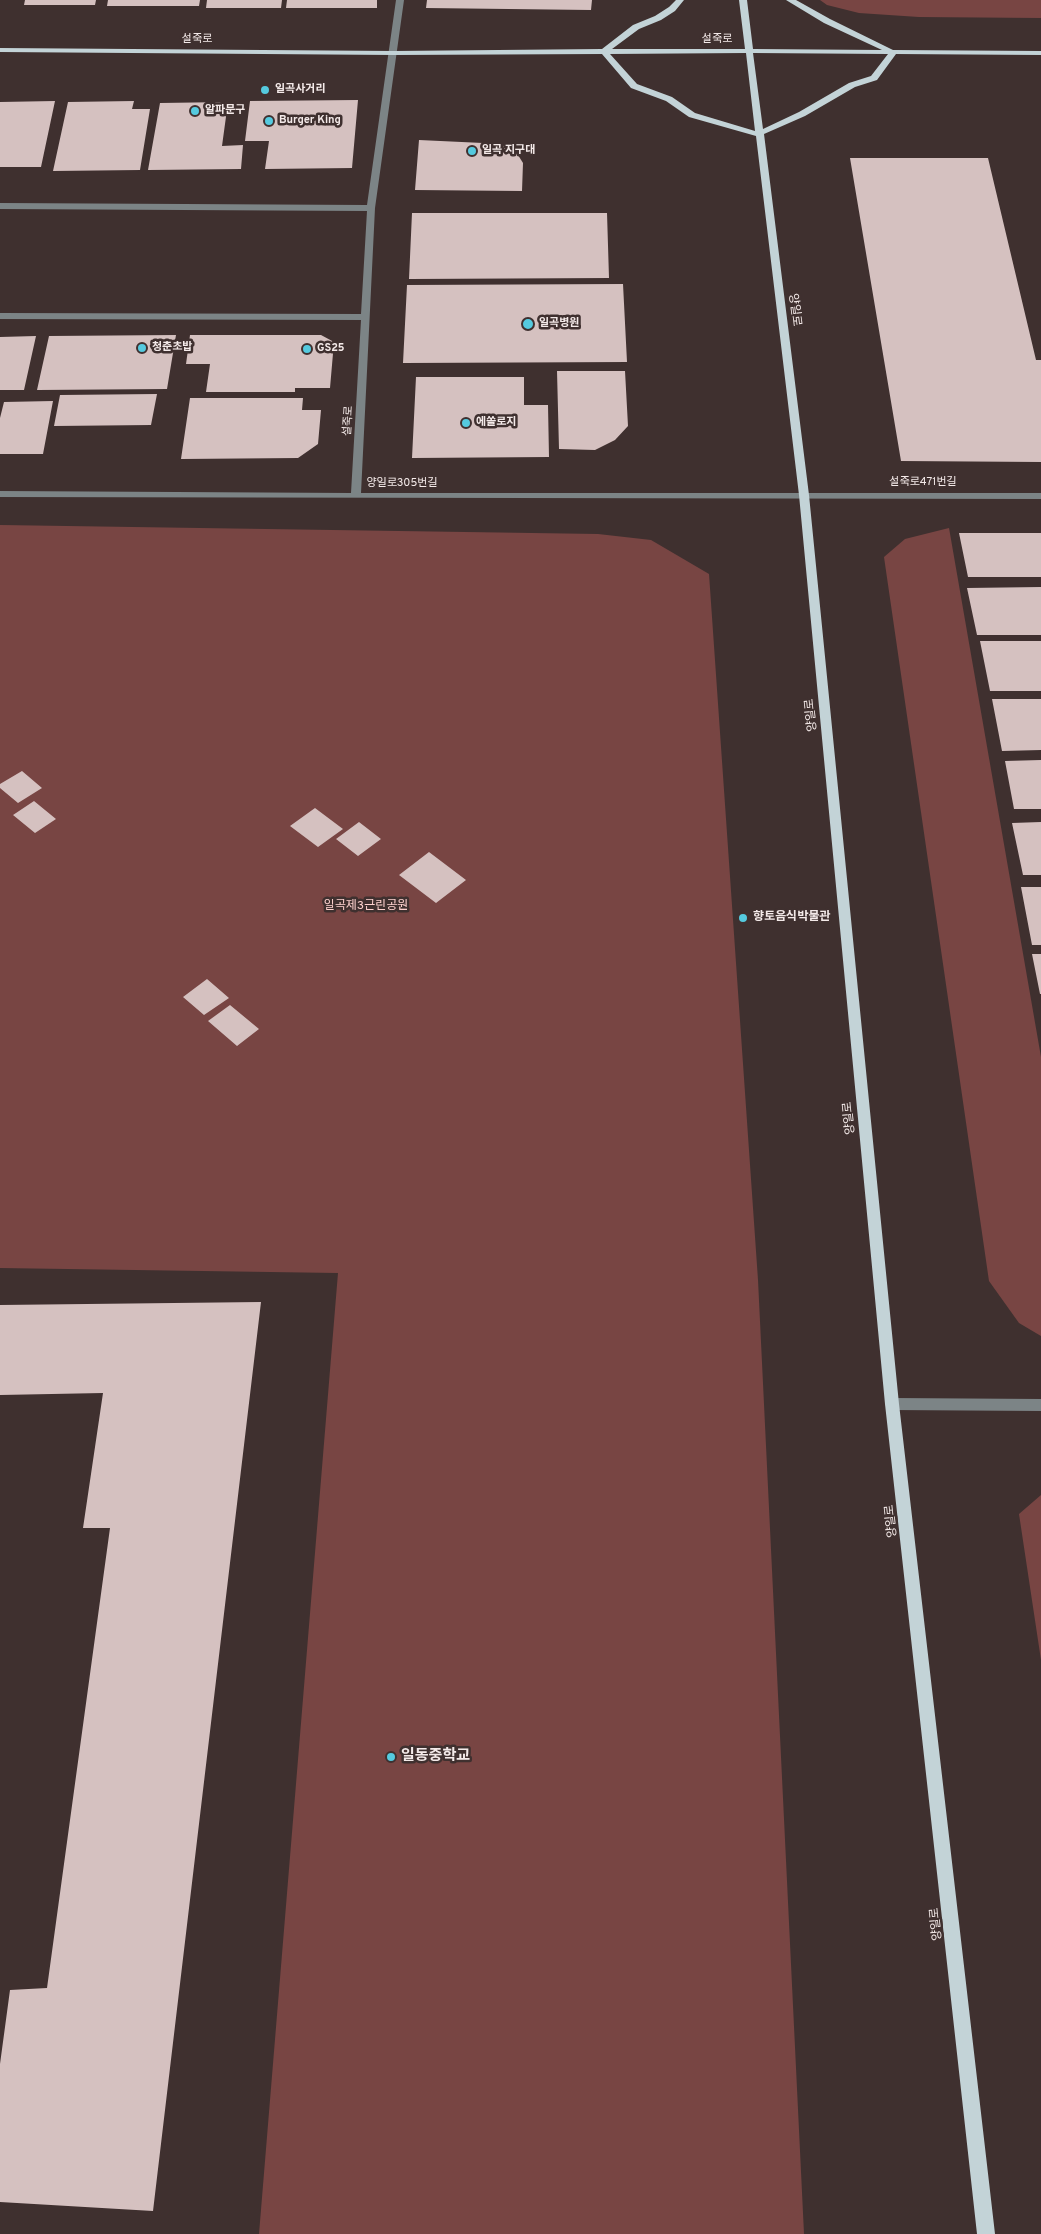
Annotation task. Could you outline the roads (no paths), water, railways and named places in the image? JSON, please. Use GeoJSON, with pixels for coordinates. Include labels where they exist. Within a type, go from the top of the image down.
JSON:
{"type":"FeatureCollection","features":[{"type":"Feature","properties":{"kind":"main road"},"geometry":{"type":"LineString","coordinates":[[680,0],[672,9],[658,18],[636,27],[604,52],[634,86],[669,99],[692,115],[758,134],[802,114],[822,100],[874,78],[894,52],[827,22],[790,0]]}},
{"type":"Feature","properties":{"kind":"main road","name":"양일로"},"geometry":{"type":"LineString","coordinates":[[743,0],[758,134],[804,495],[892,1404],[986,2234]]}},
{"type":"Feature","properties":{"kind":"main road","name":"설죽로"},"geometry":{"type":"LineString","coordinates":[[0,50],[394,53],[748,51],[1041,53]]}},
{"type":"Feature","properties":{"kind":"street","name":"설죽로"},"geometry":{"type":"LineString","coordinates":[[356,496],[371,208],[400,0]]}},
{"type":"Feature","properties":{"kind":"street"},"geometry":{"type":"LineString","coordinates":[[0,206],[371,208]]}},
{"type":"Feature","properties":{"kind":"street"},"geometry":{"type":"LineString","coordinates":[[0,316],[365,317]]}},
{"type":"Feature","properties":{"kind":"street","name":"양일로305번길"},"geometry":{"type":"LineString","coordinates":[[0,494],[356,496],[804,495]]}},
{"type":"Feature","properties":{"kind":"street","name":"설죽로471번길"},"geometry":{"type":"LineString","coordinates":[[804,495],[1041,496]]}},
{"type":"Feature","properties":{"kind":"street"},"geometry":{"type":"LineString","coordinates":[[892,1404],[1041,1405]]}},
{"type":"Feature","properties":{"kind":"place","name":"일곡사거리"},"geometry":{"type":"Point","coordinates":[265,90]}},
{"type":"Feature","properties":{"kind":"place","name":"알파문구"},"geometry":{"type":"Point","coordinates":[195,111]}},
{"type":"Feature","properties":{"kind":"place","name":"Burger King"},"geometry":{"type":"Point","coordinates":[269,121]}},
{"type":"Feature","properties":{"kind":"place","name":"일곡 지구대"},"geometry":{"type":"Point","coordinates":[472,151]}},
{"type":"Feature","properties":{"kind":"place","name":"일곡병원"},"geometry":{"type":"Point","coordinates":[528,324]}},
{"type":"Feature","properties":{"kind":"place","name":"청춘초밥"},"geometry":{"type":"Point","coordinates":[142,348]}},
{"type":"Feature","properties":{"kind":"place","name":"GS25"},"geometry":{"type":"Point","coordinates":[307,349]}},
{"type":"Feature","properties":{"kind":"place","name":"에쏠로지"},"geometry":{"type":"Point","coordinates":[466,423]}},
{"type":"Feature","properties":{"kind":"place","name":"향토음식박물관"},"geometry":{"type":"Point","coordinates":[743,918]}},
{"type":"Feature","properties":{"kind":"place","name":"일동중학교"},"geometry":{"type":"Point","coordinates":[391,1757]}},
{"type":"Feature","properties":{"kind":"park label","name":"일곡제3근린공원"},"geometry":{"type":"Point","coordinates":[366,907]}}]}
